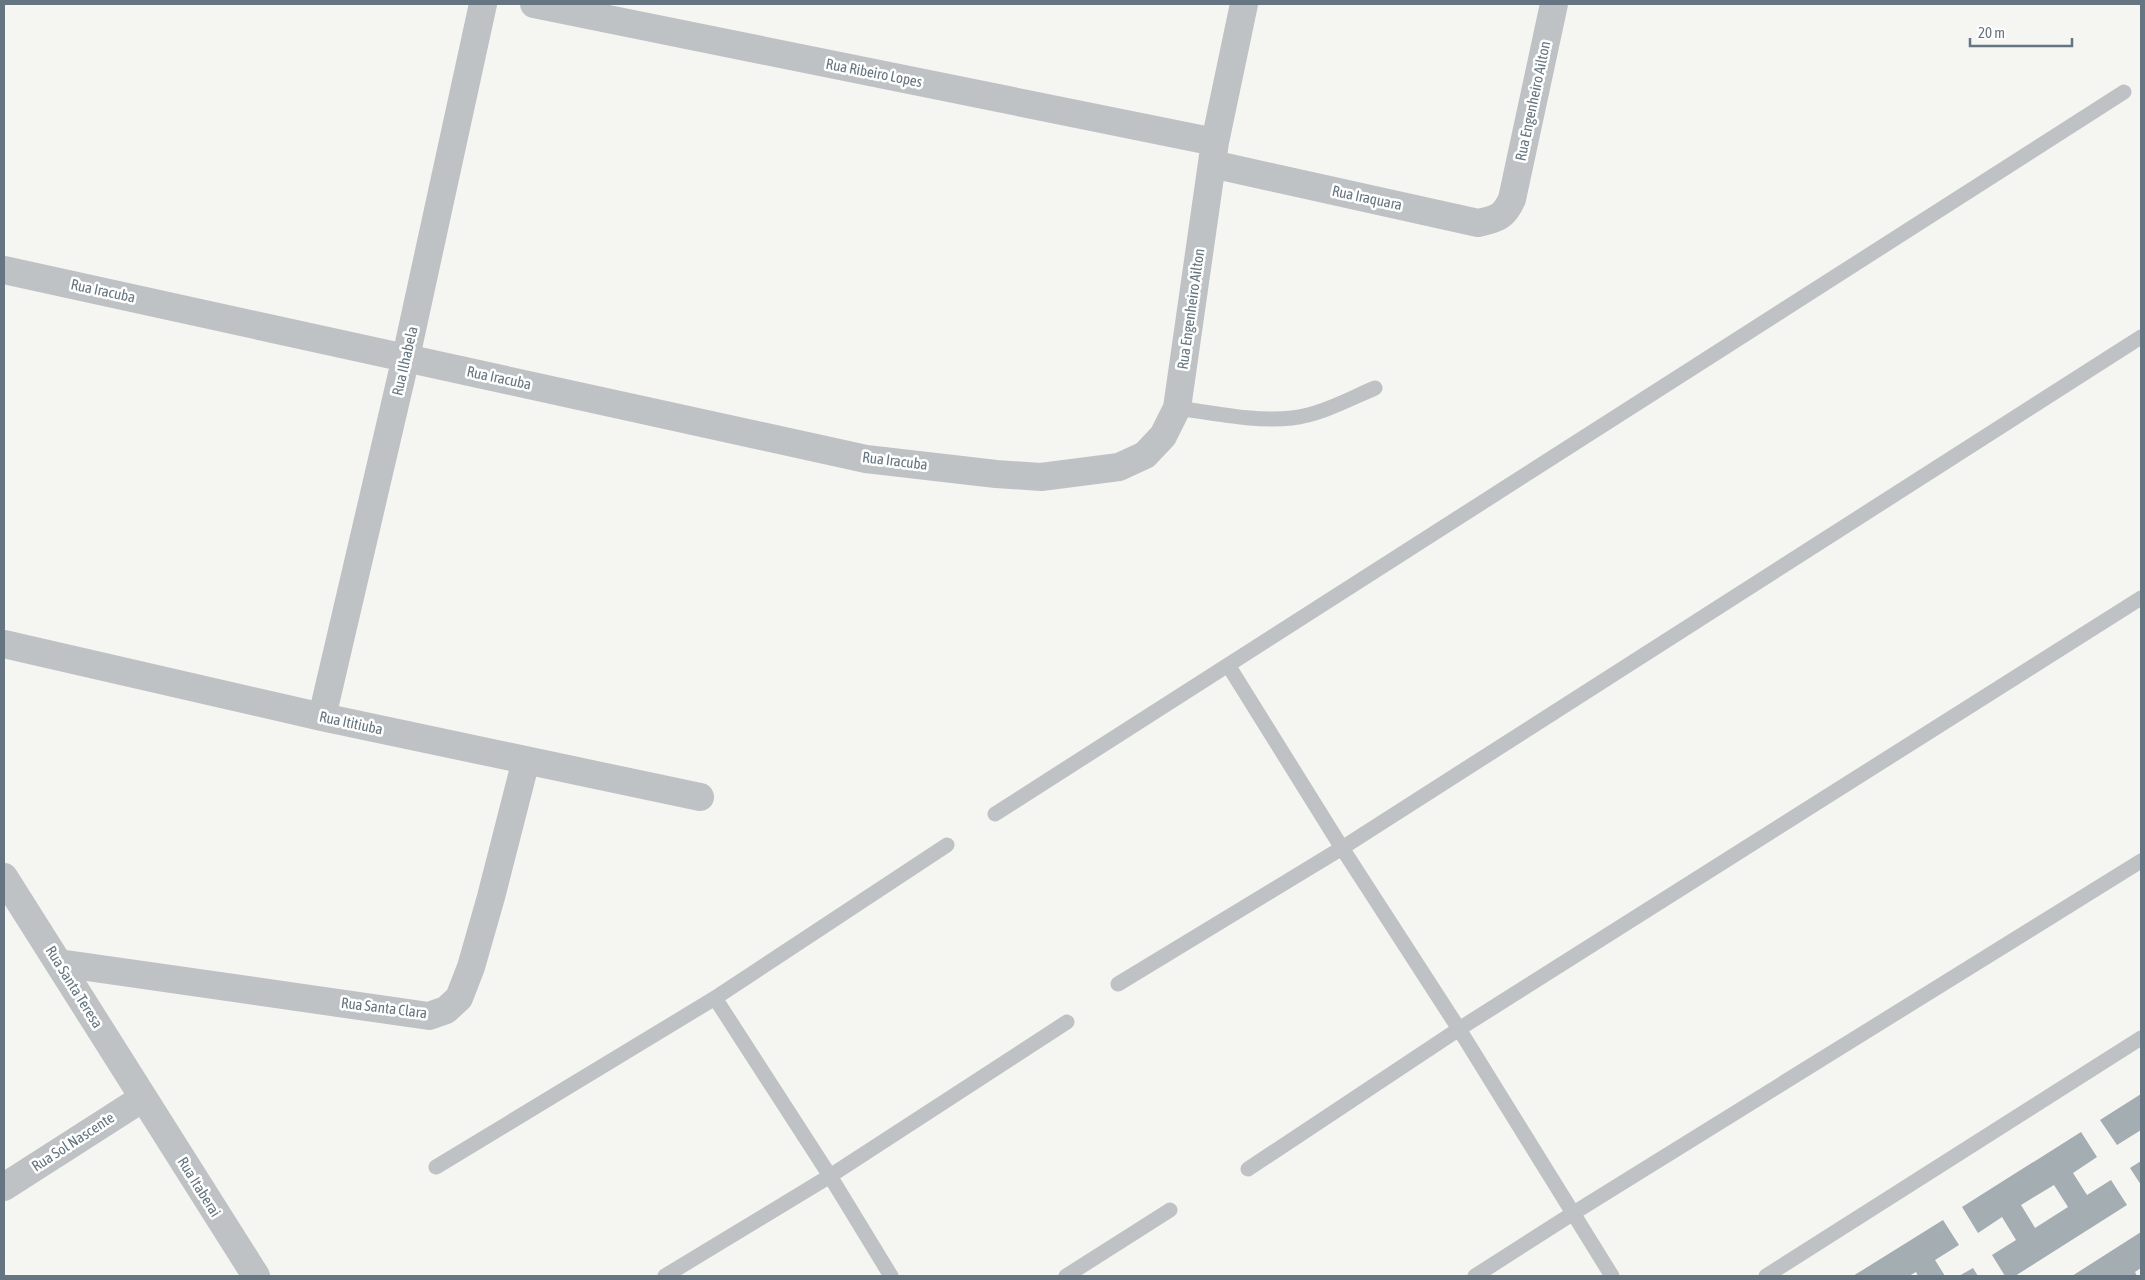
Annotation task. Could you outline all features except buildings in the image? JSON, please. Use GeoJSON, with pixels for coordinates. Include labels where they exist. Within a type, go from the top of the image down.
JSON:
{"type":"FeatureCollection","features":[{"type":"Feature","properties":{"kind":"street","name":"Rua Ilhabela"},"geometry":{"type":"LineString","coordinates":[[322,717],[406,358],[483,4]]}},
{"type":"Feature","properties":{"kind":"street","name":"Rua Ribeiro Lopes"},"geometry":{"type":"LineString","coordinates":[[534,4],[1213,153]]}},
{"type":"Feature","properties":{"kind":"street","name":"Rua Engenheiro Ailton"},"geometry":{"type":"LineString","coordinates":[[996,474],[1041,477],[1118,467],[1145,455],[1163,436],[1177,408],[1213,153],[1244,4]]}},
{"type":"Feature","properties":{"kind":"street","name":"Rua Engenheiro Ailton"},"geometry":{"type":"LineString","coordinates":[[1512,199],[1554,4]]}},
{"type":"Feature","properties":{"kind":"street","name":"Rua Iraquara"},"geometry":{"type":"LineString","coordinates":[[1213,153],[1478,223],[1493,220],[1506,212],[1512,199]]}},
{"type":"Feature","properties":{"kind":"street","name":"Rua Iracuba"},"geometry":{"type":"LineString","coordinates":[[4,270],[866,459],[996,474]]}},
{"type":"Feature","properties":{"kind":"street","name":"Rua Ititiuba"},"geometry":{"type":"LineString","coordinates":[[4,644],[322,717],[700,797]]}},
{"type":"Feature","properties":{"kind":"street","name":"Rua Santa Clara"},"geometry":{"type":"LineString","coordinates":[[59,963],[429,1016],[446,1010],[459,998],[471,967],[526,760]]}},
{"type":"Feature","properties":{"kind":"street","name":"Rua Santa Teresa"},"geometry":{"type":"LineString","coordinates":[[4,877],[143,1098]]}},
{"type":"Feature","properties":{"kind":"street","name":"Rua Sol Nascente"},"geometry":{"type":"LineString","coordinates":[[4,1187],[143,1098]]}},
{"type":"Feature","properties":{"kind":"street","name":"Rua Itaberai"},"geometry":{"type":"LineString","coordinates":[[143,1098],[256,1276]]}},
{"type":"Feature","properties":{"kind":"lane"},"geometry":{"type":"LineString","coordinates":[[995,814],[2124,92]]}},
{"type":"Feature","properties":{"kind":"lane"},"geometry":{"type":"LineString","coordinates":[[1118,984],[1342,848],[2141,337]]}},
{"type":"Feature","properties":{"kind":"lane"},"geometry":{"type":"LineString","coordinates":[[1177,408],[1260,419],[1293,418],[1318,412],[1375,388]]}},
{"type":"Feature","properties":{"kind":"lane"},"geometry":{"type":"LineString","coordinates":[[1248,1169],[1459,1029],[2141,598]]}},
{"type":"Feature","properties":{"kind":"lane"},"geometry":{"type":"LineString","coordinates":[[1228,665],[1342,848],[1459,1029],[1612,1276]]}},
{"type":"Feature","properties":{"kind":"lane"},"geometry":{"type":"LineString","coordinates":[[436,1167],[715,998],[947,845]]}},
{"type":"Feature","properties":{"kind":"lane"},"geometry":{"type":"LineString","coordinates":[[1475,1276],[2141,861]]}},
{"type":"Feature","properties":{"kind":"lane"},"geometry":{"type":"LineString","coordinates":[[715,998],[830,1176],[891,1276]]}},
{"type":"Feature","properties":{"kind":"lane"},"geometry":{"type":"LineString","coordinates":[[665,1276],[830,1176],[1067,1022]]}},
{"type":"Feature","properties":{"kind":"lane"},"geometry":{"type":"LineString","coordinates":[[1766,1276],[2141,1038]]}},
{"type":"Feature","properties":{"kind":"lane"},"geometry":{"type":"LineString","coordinates":[[1066,1276],[1170,1210]]}}]}
